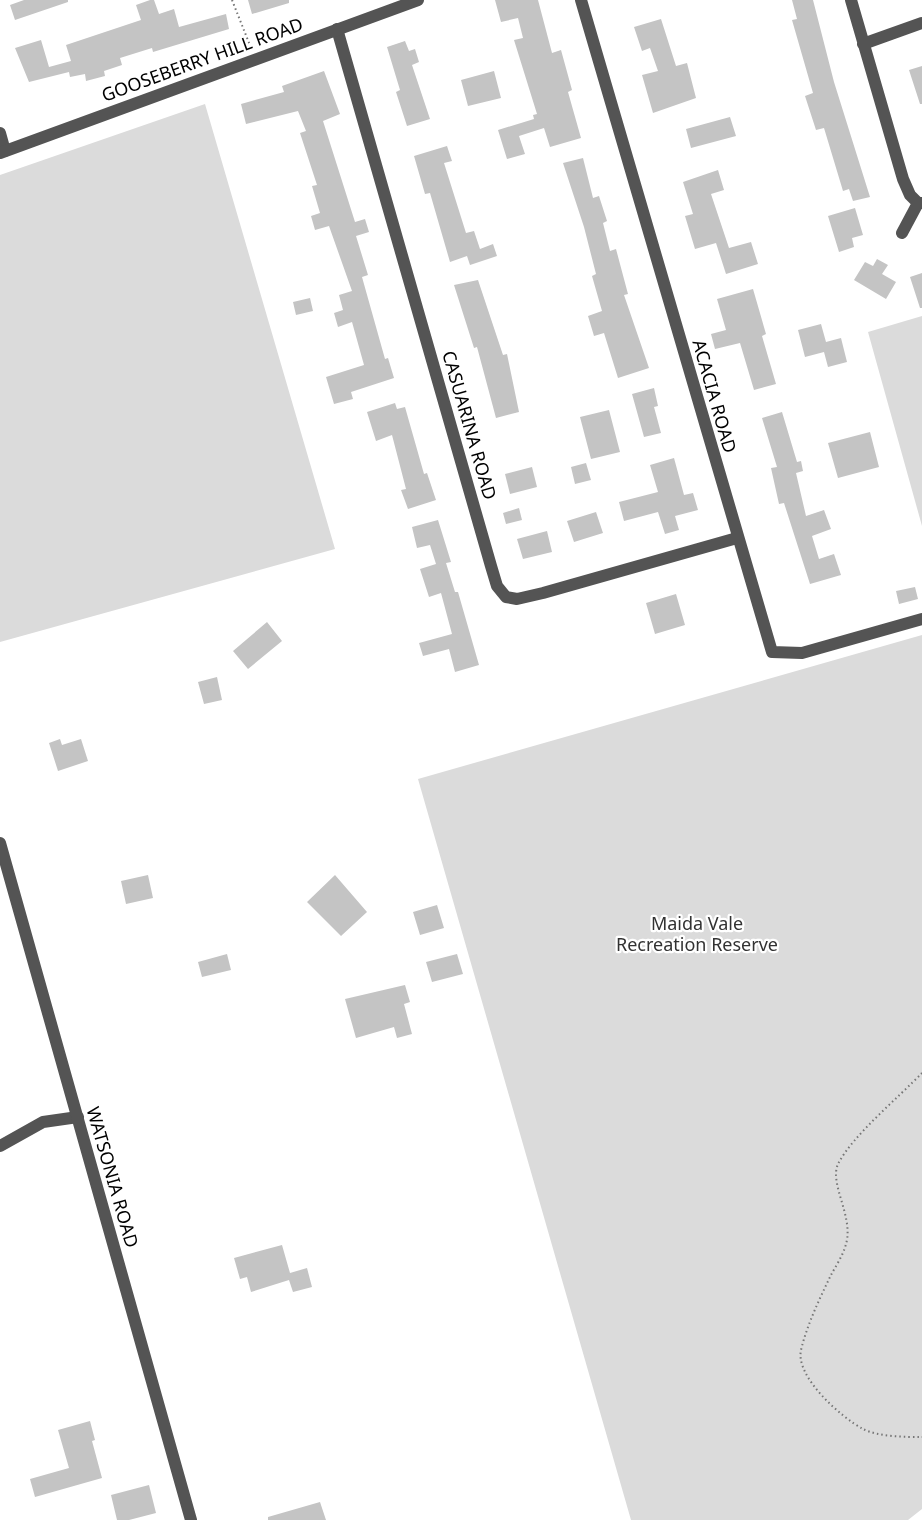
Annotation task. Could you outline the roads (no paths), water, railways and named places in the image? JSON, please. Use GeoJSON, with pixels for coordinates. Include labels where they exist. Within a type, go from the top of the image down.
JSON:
{"type":"FeatureCollection","features":[{"type":"Feature","properties":{"kind":"street","name":"GOOSEBERRY HILL ROAD"},"geometry":{"type":"LineString","coordinates":[[2,152],[418,0]]}},
{"type":"Feature","properties":{"kind":"street","name":"ACACIA ROAD"},"geometry":{"type":"LineString","coordinates":[[581,0],[772,652],[802,653],[922,619]]}},
{"type":"Feature","properties":{"kind":"street"},"geometry":{"type":"LineString","coordinates":[[851,0],[903,179],[910,195],[920,203],[902,233]]}},
{"type":"Feature","properties":{"kind":"street"},"geometry":{"type":"LineString","coordinates":[[863,45],[922,23]]}},
{"type":"Feature","properties":{"kind":"street","name":"CASUARINA ROAD"},"geometry":{"type":"LineString","coordinates":[[337,29],[497,586],[506,597],[517,599],[737,538]]}},
{"type":"Feature","properties":{"kind":"street"},"geometry":{"type":"LineString","coordinates":[[0,133],[2,152]]}},
{"type":"Feature","properties":{"kind":"street","name":"WATSONIA ROAD"},"geometry":{"type":"LineString","coordinates":[[0,843],[191,1520]]}},
{"type":"Feature","properties":{"kind":"street"},"geometry":{"type":"LineString","coordinates":[[0,1146],[43,1122],[78,1117]]}},
{"type":"Feature","properties":{"kind":"park label","name":"Maida Vale Recreation Reserve"},"geometry":{"type":"Point","coordinates":[697,933]}}]}
